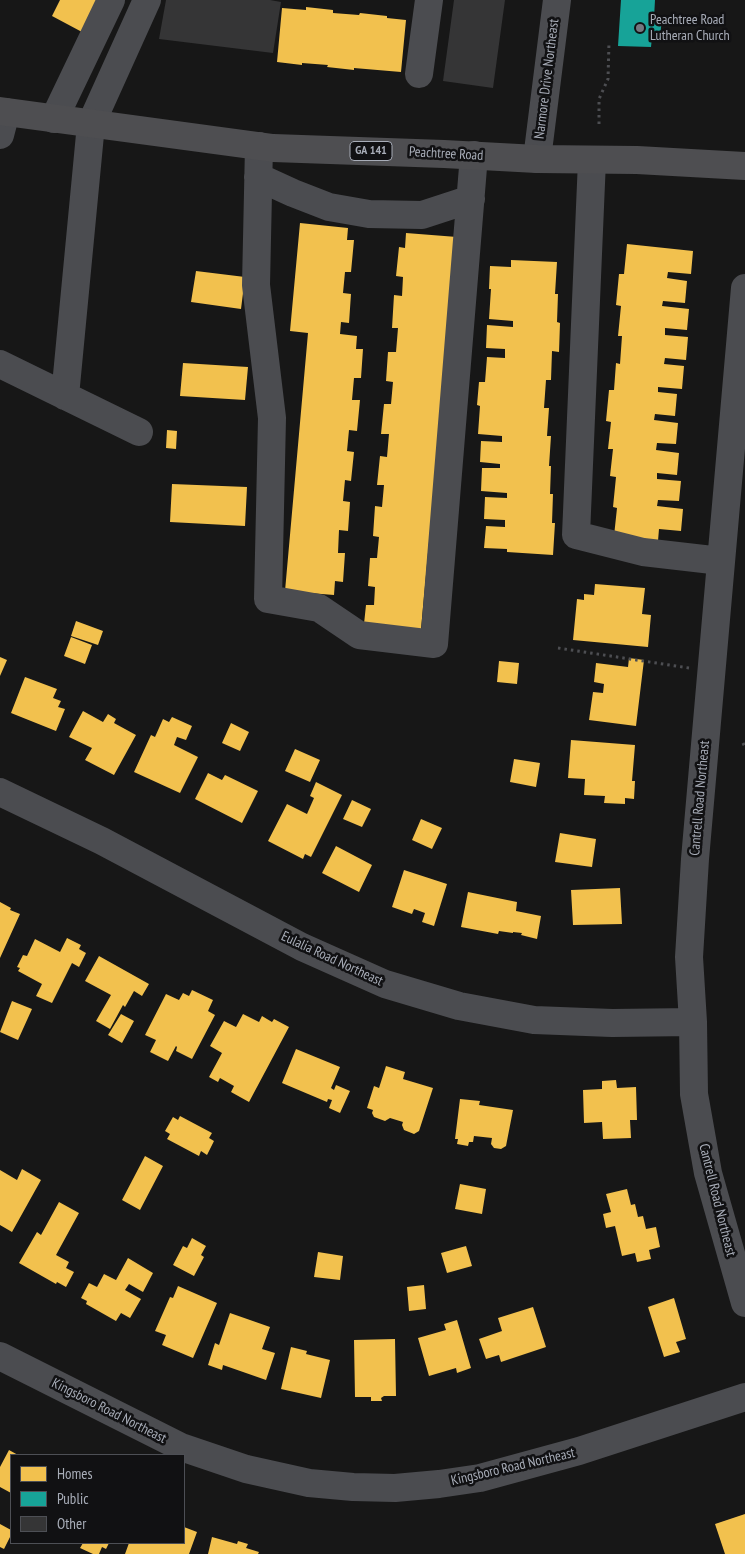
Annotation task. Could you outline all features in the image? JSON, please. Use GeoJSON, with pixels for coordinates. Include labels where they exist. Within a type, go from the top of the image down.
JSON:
{"type":"FeatureCollection","features":[{"type":"Feature","properties":{"kind":"highway","name":"Peachtree Road"},"geometry":{"type":"LineString","coordinates":[[2,119],[54,119],[259,146],[537,159],[745,166]]}},
{"type":"Feature","properties":{"kind":"street"},"geometry":{"type":"LineString","coordinates":[[54,119],[111,0]]}},
{"type":"Feature","properties":{"kind":"street"},"geometry":{"type":"LineString","coordinates":[[65,396],[91,124],[147,0]]}},
{"type":"Feature","properties":{"kind":"street"},"geometry":{"type":"LineString","coordinates":[[419,74],[429,0]]}},
{"type":"Feature","properties":{"kind":"street","name":"Narmore Drive Northeast"},"geometry":{"type":"LineString","coordinates":[[537,159],[557,0]]}},
{"type":"Feature","properties":{"kind":"street"},"geometry":{"type":"LineString","coordinates":[[259,146],[256,285],[272,418],[268,599],[319,608],[359,635],[434,644],[474,156]]}},
{"type":"Feature","properties":{"kind":"street"},"geometry":{"type":"LineString","coordinates":[[592,160],[576,534],[644,552],[721,561]]}},
{"type":"Feature","properties":{"kind":"street"},"geometry":{"type":"LineString","coordinates":[[258,177],[328,207],[368,214],[422,216],[471,199]]}},
{"type":"Feature","properties":{"kind":"street","name":"Cantrell Road Northeast"},"geometry":{"type":"LineString","coordinates":[[745,288],[693,888],[689,957],[693,1022],[694,1094],[708,1173],[745,1303]]}},
{"type":"Feature","properties":{"kind":"street"},"geometry":{"type":"LineString","coordinates":[[0,364],[139,432]]}},
{"type":"Feature","properties":{"kind":"street","name":"Eulalia Road Northeast"},"geometry":{"type":"LineString","coordinates":[[0,792],[102,841],[302,947],[386,984],[459,1006],[534,1020],[693,1022]]}},
{"type":"Feature","properties":{"kind":"street","name":"Kingsboro Road Northeast"},"geometry":{"type":"LineString","coordinates":[[0,1356],[181,1447],[246,1469],[309,1483],[353,1487],[395,1488],[480,1478],[579,1451],[745,1397]]}},
{"type":"Feature","properties":{"kind":"path"},"geometry":{"type":"LineString","coordinates":[[599,124],[599,99],[608,79],[609,42]]}},
{"type":"Feature","properties":{"kind":"path"},"geometry":{"type":"LineString","coordinates":[[558,648],[696,669]]}},
{"type":"Feature","properties":{"kind":"building: Homes"},"geometry":{"type":"Polygon","coordinates":[[[60,0],[98,0],[82,32],[52,16],[60,0]]]}},
{"type":"Feature","properties":{"kind":"building: Homes"},"geometry":{"type":"Polygon","coordinates":[[[306,7],[333,10],[333,13],[359,15],[360,13],[406,20],[401,72],[354,68],[354,70],[327,67],[328,65],[302,63],[302,65],[277,62],[282,8],[306,10],[306,7]]]}},
{"type":"Feature","properties":{"kind":"building: Homes"},"geometry":{"type":"Polygon","coordinates":[[[300,223],[348,228],[347,240],[354,240],[351,272],[345,272],[343,293],[351,294],[349,323],[341,322],[340,334],[357,336],[356,349],[363,349],[361,378],[354,378],[352,400],[360,400],[357,431],[349,430],[347,451],[354,452],[351,481],[345,480],[343,501],[350,502],[348,531],[339,530],[338,553],[345,553],[343,582],[335,581],[334,595],[285,591],[308,333],[290,331],[300,223]]]}},
{"type":"Feature","properties":{"kind":"building: Homes"},"geometry":{"type":"Polygon","coordinates":[[[406,233],[457,237],[421,629],[364,624],[366,605],[374,605],[375,587],[368,586],[370,558],[377,558],[379,537],[373,536],[375,506],[382,507],[384,485],[377,485],[380,456],[387,457],[389,434],[381,434],[384,404],[391,404],[393,382],[386,381],[388,352],[396,352],[398,328],[392,328],[394,295],[402,296],[403,277],[396,276],[399,247],[405,248],[406,233]]]}},
{"type":"Feature","properties":{"kind":"building: Homes"},"geometry":{"type":"Polygon","coordinates":[[[627,244],[693,251],[691,274],[668,272],[667,278],[687,281],[685,303],[663,301],[662,306],[689,309],[687,330],[665,328],[665,335],[688,337],[686,360],[665,358],[664,364],[684,366],[682,389],[658,387],[658,392],[677,394],[675,416],[655,414],[654,420],[678,423],[676,444],[657,443],[656,450],[679,453],[677,475],[657,473],[657,479],[681,481],[679,501],[658,500],[657,506],[683,509],[681,531],[659,529],[658,541],[614,536],[617,508],[613,507],[616,477],[610,476],[613,449],[608,449],[611,422],[606,421],[609,390],[614,390],[616,363],[620,364],[622,336],[618,336],[621,306],[616,305],[619,274],[624,274],[627,244]]]}},
{"type":"Feature","properties":{"kind":"building: Homes"},"geometry":{"type":"Polygon","coordinates":[[[511,260],[557,262],[555,294],[558,294],[557,322],[560,323],[559,352],[552,351],[551,380],[546,380],[544,408],[549,408],[547,436],[551,436],[550,494],[553,494],[552,523],[555,523],[553,555],[507,552],[507,549],[484,548],[486,526],[505,527],[505,520],[484,519],[485,497],[507,498],[507,493],[481,491],[482,468],[500,468],[500,464],[480,462],[481,441],[502,442],[502,436],[478,434],[480,406],[477,405],[479,382],[485,382],[487,357],[505,358],[505,349],[486,348],[487,325],[513,327],[513,321],[489,319],[490,266],[511,267],[511,260]]]}},
{"type":"Feature","properties":{"kind":"building: Homes"},"geometry":{"type":"Polygon","coordinates":[[[196,271],[245,277],[241,309],[191,302],[196,271]]]}},
{"type":"Feature","properties":{"kind":"building: Homes"},"geometry":{"type":"Polygon","coordinates":[[[183,363],[248,367],[245,400],[180,396],[183,363]]]}},
{"type":"Feature","properties":{"kind":"building: Homes"},"geometry":{"type":"Polygon","coordinates":[[[167,430],[177,431],[176,449],[166,448],[167,430]]]}},
{"type":"Feature","properties":{"kind":"building: Homes"},"geometry":{"type":"Polygon","coordinates":[[[172,484],[247,487],[245,526],[170,522],[172,484]]]}},
{"type":"Feature","properties":{"kind":"building: Homes"},"geometry":{"type":"Polygon","coordinates":[[[595,584],[645,588],[642,614],[651,615],[648,647],[573,640],[577,599],[584,600],[584,594],[594,595],[595,584]]]}},
{"type":"Feature","properties":{"kind":"building: Homes"},"geometry":{"type":"Polygon","coordinates":[[[76,621],[103,631],[98,645],[71,636],[76,621]]]}},
{"type":"Feature","properties":{"kind":"building: Homes"},"geometry":{"type":"Polygon","coordinates":[[[71,637],[92,645],[85,664],[64,656],[71,637]]]}},
{"type":"Feature","properties":{"kind":"building: Homes"},"geometry":{"type":"Polygon","coordinates":[[[0,657],[7,660],[0,676],[0,657]]]}},
{"type":"Feature","properties":{"kind":"building: Homes"},"geometry":{"type":"Polygon","coordinates":[[[629,658],[644,660],[636,726],[589,720],[593,692],[603,693],[604,684],[594,682],[596,663],[628,667],[629,658]]]}},
{"type":"Feature","properties":{"kind":"building: Homes"},"geometry":{"type":"Polygon","coordinates":[[[499,661],[519,663],[517,684],[497,682],[499,661]]]}},
{"type":"Feature","properties":{"kind":"building: Homes"},"geometry":{"type":"Polygon","coordinates":[[[25,677],[57,689],[53,698],[61,701],[58,707],[65,709],[56,731],[11,713],[25,677]]]}},
{"type":"Feature","properties":{"kind":"building: Homes"},"geometry":{"type":"Polygon","coordinates":[[[83,711],[103,722],[108,714],[116,719],[114,723],[136,735],[114,775],[85,760],[92,748],[69,737],[83,711]]]}},
{"type":"Feature","properties":{"kind":"building: Homes"},"geometry":{"type":"Polygon","coordinates":[[[172,717],[192,726],[186,740],[177,737],[174,745],[198,757],[180,793],[134,772],[151,735],[155,737],[163,719],[169,722],[172,717]]]}},
{"type":"Feature","properties":{"kind":"building: Homes"},"geometry":{"type":"Polygon","coordinates":[[[231,723],[249,732],[240,751],[222,743],[231,723]]]}},
{"type":"Feature","properties":{"kind":"building: Homes"},"geometry":{"type":"Polygon","coordinates":[[[571,740],[635,745],[632,781],[635,781],[634,799],[625,798],[625,804],[604,803],[605,796],[584,795],[585,779],[568,778],[571,740]]]}},
{"type":"Feature","properties":{"kind":"building: Homes"},"geometry":{"type":"Polygon","coordinates":[[[295,749],[320,760],[310,782],[285,771],[295,749]]]}},
{"type":"Feature","properties":{"kind":"building: Homes"},"geometry":{"type":"Polygon","coordinates":[[[514,759],[540,763],[536,787],[510,782],[514,759]]]}},
{"type":"Feature","properties":{"kind":"building: Homes"},"geometry":{"type":"Polygon","coordinates":[[[208,773],[222,780],[225,775],[258,791],[242,823],[195,799],[208,773]]]}},
{"type":"Feature","properties":{"kind":"building: Homes"},"geometry":{"type":"Polygon","coordinates":[[[316,782],[342,795],[311,857],[305,854],[303,859],[268,841],[287,804],[307,814],[314,798],[310,796],[316,782]]]}},
{"type":"Feature","properties":{"kind":"building: Homes"},"geometry":{"type":"Polygon","coordinates":[[[352,800],[371,809],[362,827],[343,819],[352,800]]]}},
{"type":"Feature","properties":{"kind":"building: Homes"},"geometry":{"type":"Polygon","coordinates":[[[421,819],[442,828],[432,849],[412,840],[421,819]]]}},
{"type":"Feature","properties":{"kind":"building: Homes"},"geometry":{"type":"Polygon","coordinates":[[[560,833],[596,839],[592,867],[555,862],[560,833]]]}},
{"type":"Feature","properties":{"kind":"building: Homes"},"geometry":{"type":"Polygon","coordinates":[[[336,846],[372,865],[359,892],[322,873],[336,846]]]}},
{"type":"Feature","properties":{"kind":"building: Homes"},"geometry":{"type":"Polygon","coordinates":[[[404,870],[447,884],[434,926],[422,922],[425,913],[414,909],[412,914],[392,907],[404,870]]]}},
{"type":"Feature","properties":{"kind":"building: Homes"},"geometry":{"type":"Polygon","coordinates":[[[620,888],[622,924],[573,925],[571,890],[620,888]]]}},
{"type":"Feature","properties":{"kind":"building: Homes"},"geometry":{"type":"Polygon","coordinates":[[[468,892],[517,902],[516,911],[541,916],[537,939],[521,935],[522,933],[499,931],[498,934],[461,927],[468,892]]]}},
{"type":"Feature","properties":{"kind":"building: Homes"},"geometry":{"type":"Polygon","coordinates":[[[0,902],[11,908],[10,910],[20,914],[0,958],[0,902]]]}},
{"type":"Feature","properties":{"kind":"building: Homes"},"geometry":{"type":"Polygon","coordinates":[[[67,938],[81,945],[79,949],[86,953],[79,967],[72,963],[52,1003],[36,996],[42,984],[18,971],[20,968],[17,967],[23,955],[27,956],[35,939],[60,952],[67,938]]]}},
{"type":"Feature","properties":{"kind":"building: Homes"},"geometry":{"type":"Polygon","coordinates":[[[99,956],[149,984],[142,996],[134,991],[125,1007],[123,1005],[110,1029],[96,1021],[111,995],[85,981],[99,956]]]}},
{"type":"Feature","properties":{"kind":"building: Homes"},"geometry":{"type":"Polygon","coordinates":[[[192,990],[213,1000],[208,1011],[215,1015],[192,1059],[176,1051],[176,1046],[168,1061],[150,1052],[156,1040],[145,1035],[166,994],[179,1000],[183,993],[189,996],[192,990]]]}},
{"type":"Feature","properties":{"kind":"building: Homes"},"geometry":{"type":"Polygon","coordinates":[[[12,1001],[32,1009],[18,1040],[0,1032],[12,1001]]]}},
{"type":"Feature","properties":{"kind":"building: Homes"},"geometry":{"type":"Polygon","coordinates":[[[121,1014],[134,1021],[122,1043],[108,1035],[121,1014]]]}},
{"type":"Feature","properties":{"kind":"building: Homes"},"geometry":{"type":"Polygon","coordinates":[[[243,1014],[259,1022],[262,1016],[272,1022],[274,1019],[289,1027],[249,1102],[231,1092],[234,1086],[220,1078],[218,1082],[209,1077],[222,1053],[210,1046],[224,1021],[236,1027],[243,1014]]]}},
{"type":"Feature","properties":{"kind":"building: Homes"},"geometry":{"type":"Polygon","coordinates":[[[296,1049],[340,1067],[331,1088],[334,1090],[336,1085],[350,1091],[340,1113],[329,1108],[332,1100],[328,1099],[327,1102],[282,1083],[296,1049]]]}},
{"type":"Feature","properties":{"kind":"building: Homes"},"geometry":{"type":"Polygon","coordinates":[[[386,1066],[405,1072],[403,1079],[433,1088],[419,1131],[414,1134],[404,1130],[403,1122],[390,1118],[385,1121],[374,1117],[373,1110],[367,1108],[374,1086],[379,1088],[386,1066]]]}},
{"type":"Feature","properties":{"kind":"building: Homes"},"geometry":{"type":"Polygon","coordinates":[[[616,1080],[617,1088],[636,1087],[637,1120],[630,1120],[631,1138],[603,1139],[602,1122],[584,1123],[583,1090],[602,1089],[602,1081],[616,1080]]]}},
{"type":"Feature","properties":{"kind":"building: Homes"},"geometry":{"type":"Polygon","coordinates":[[[460,1099],[480,1101],[479,1105],[513,1110],[506,1146],[501,1149],[494,1148],[491,1144],[492,1138],[474,1136],[473,1142],[469,1142],[468,1146],[457,1144],[458,1139],[455,1139],[460,1099]]]}},
{"type":"Feature","properties":{"kind":"building: Homes"},"geometry":{"type":"Polygon","coordinates":[[[180,1116],[212,1133],[209,1138],[214,1141],[207,1155],[201,1151],[199,1156],[167,1139],[170,1134],[165,1131],[173,1117],[178,1120],[180,1116]]]}},
{"type":"Feature","properties":{"kind":"building: Homes"},"geometry":{"type":"Polygon","coordinates":[[[145,1156],[163,1166],[140,1210],[122,1200],[145,1156]]]}},
{"type":"Feature","properties":{"kind":"building: Homes"},"geometry":{"type":"Polygon","coordinates":[[[22,1169],[41,1180],[12,1232],[0,1225],[0,1170],[17,1180],[22,1169]]]}},
{"type":"Feature","properties":{"kind":"building: Homes"},"geometry":{"type":"Polygon","coordinates":[[[460,1184],[486,1189],[482,1214],[455,1209],[460,1184]]]}},
{"type":"Feature","properties":{"kind":"building: Homes"},"geometry":{"type":"Polygon","coordinates":[[[627,1189],[631,1205],[635,1204],[638,1217],[643,1216],[646,1229],[656,1227],[660,1247],[649,1250],[651,1259],[637,1262],[635,1253],[622,1256],[615,1226],[606,1228],[603,1214],[611,1212],[606,1194],[627,1189]]]}},
{"type":"Feature","properties":{"kind":"building: Homes"},"geometry":{"type":"Polygon","coordinates":[[[59,1202],[79,1213],[56,1255],[69,1262],[66,1268],[74,1272],[66,1287],[57,1282],[56,1284],[19,1263],[37,1232],[41,1235],[59,1202]]]}},
{"type":"Feature","properties":{"kind":"building: Homes"},"geometry":{"type":"Polygon","coordinates":[[[192,1238],[206,1246],[201,1255],[204,1257],[194,1276],[173,1265],[183,1246],[187,1248],[192,1238]]]}},
{"type":"Feature","properties":{"kind":"building: Homes"},"geometry":{"type":"Polygon","coordinates":[[[466,1246],[472,1266],[447,1273],[441,1253],[466,1246]]]}},
{"type":"Feature","properties":{"kind":"building: Homes"},"geometry":{"type":"Polygon","coordinates":[[[318,1252],[343,1256],[340,1280],[314,1277],[318,1252]]]}},
{"type":"Feature","properties":{"kind":"building: Homes"},"geometry":{"type":"Polygon","coordinates":[[[128,1258],[153,1273],[143,1292],[129,1284],[125,1290],[141,1299],[130,1318],[121,1313],[116,1321],[86,1304],[87,1301],[81,1298],[89,1283],[97,1287],[104,1274],[116,1280],[128,1258]]]}},
{"type":"Feature","properties":{"kind":"building: Homes"},"geometry":{"type":"Polygon","coordinates":[[[424,1285],[426,1309],[409,1311],[407,1287],[424,1285]]]}},
{"type":"Feature","properties":{"kind":"building: Homes"},"geometry":{"type":"Polygon","coordinates":[[[178,1286],[217,1303],[193,1358],[162,1345],[166,1335],[155,1331],[170,1297],[173,1298],[178,1286]]]}},
{"type":"Feature","properties":{"kind":"building: Homes"},"geometry":{"type":"Polygon","coordinates":[[[674,1298],[686,1339],[676,1342],[680,1352],[664,1357],[648,1307],[674,1298]]]}},
{"type":"Feature","properties":{"kind":"building: Homes"},"geometry":{"type":"Polygon","coordinates":[[[533,1307],[546,1347],[501,1362],[499,1355],[486,1359],[479,1339],[502,1331],[498,1318],[533,1307]]]}},
{"type":"Feature","properties":{"kind":"building: Homes"},"geometry":{"type":"Polygon","coordinates":[[[230,1313],[270,1327],[262,1349],[275,1353],[266,1380],[223,1365],[222,1370],[208,1365],[215,1343],[219,1345],[230,1313]]]}},
{"type":"Feature","properties":{"kind":"building: Homes"},"geometry":{"type":"Polygon","coordinates":[[[457,1320],[471,1368],[457,1373],[456,1368],[429,1376],[418,1338],[446,1330],[444,1324],[457,1320]]]}},
{"type":"Feature","properties":{"kind":"building: Homes"},"geometry":{"type":"Polygon","coordinates":[[[395,1339],[396,1396],[384,1396],[381,1398],[382,1401],[371,1401],[371,1397],[355,1397],[354,1340],[395,1339]]]}},
{"type":"Feature","properties":{"kind":"building: Homes"},"geometry":{"type":"Polygon","coordinates":[[[291,1347],[307,1351],[306,1354],[330,1360],[321,1398],[281,1389],[291,1347]]]}},
{"type":"Feature","properties":{"kind":"building: Homes"},"geometry":{"type":"Polygon","coordinates":[[[9,1450],[16,1454],[10,1454],[10,1492],[0,1487],[0,1467],[9,1450]]]}},
{"type":"Feature","properties":{"kind":"building: Homes"},"geometry":{"type":"Polygon","coordinates":[[[745,1514],[745,1554],[725,1554],[715,1524],[745,1514]]]}},
{"type":"Feature","properties":{"kind":"building: Homes"},"geometry":{"type":"Polygon","coordinates":[[[0,1524],[10,1529],[10,1537],[4,1549],[0,1547],[0,1524]]]}},
{"type":"Feature","properties":{"kind":"building: Homes"},"geometry":{"type":"Polygon","coordinates":[[[185,1527],[197,1532],[189,1554],[125,1554],[129,1544],[185,1544],[185,1527]]]}},
{"type":"Feature","properties":{"kind":"building: Homes"},"geometry":{"type":"Polygon","coordinates":[[[212,1537],[237,1544],[238,1541],[248,1544],[246,1548],[259,1552],[258,1554],[208,1554],[212,1537]]]}},
{"type":"Feature","properties":{"kind":"building: Homes"},"geometry":{"type":"Polygon","coordinates":[[[82,1544],[108,1544],[106,1549],[102,1547],[99,1554],[93,1554],[80,1548],[82,1544]]]}},
{"type":"Feature","properties":{"kind":"building: Public","name":"Peachtree Road Lutheran Church"},"geometry":{"type":"Polygon","coordinates":[[[621,0],[655,0],[654,18],[662,18],[660,37],[652,37],[651,47],[618,46],[621,0]]]}},
{"type":"Feature","properties":{"kind":"building: Other"},"geometry":{"type":"Polygon","coordinates":[[[166,0],[270,0],[281,2],[273,53],[159,39],[166,0]]]}},
{"type":"Feature","properties":{"kind":"building: Other"},"geometry":{"type":"Polygon","coordinates":[[[454,0],[505,0],[493,88],[443,81],[454,0]]]}},
{"type":"Feature","properties":{"kind":"place","name":"Peachtree Road Lutheran Church"},"geometry":{"type":"Point","coordinates":[640,28]}}]}
